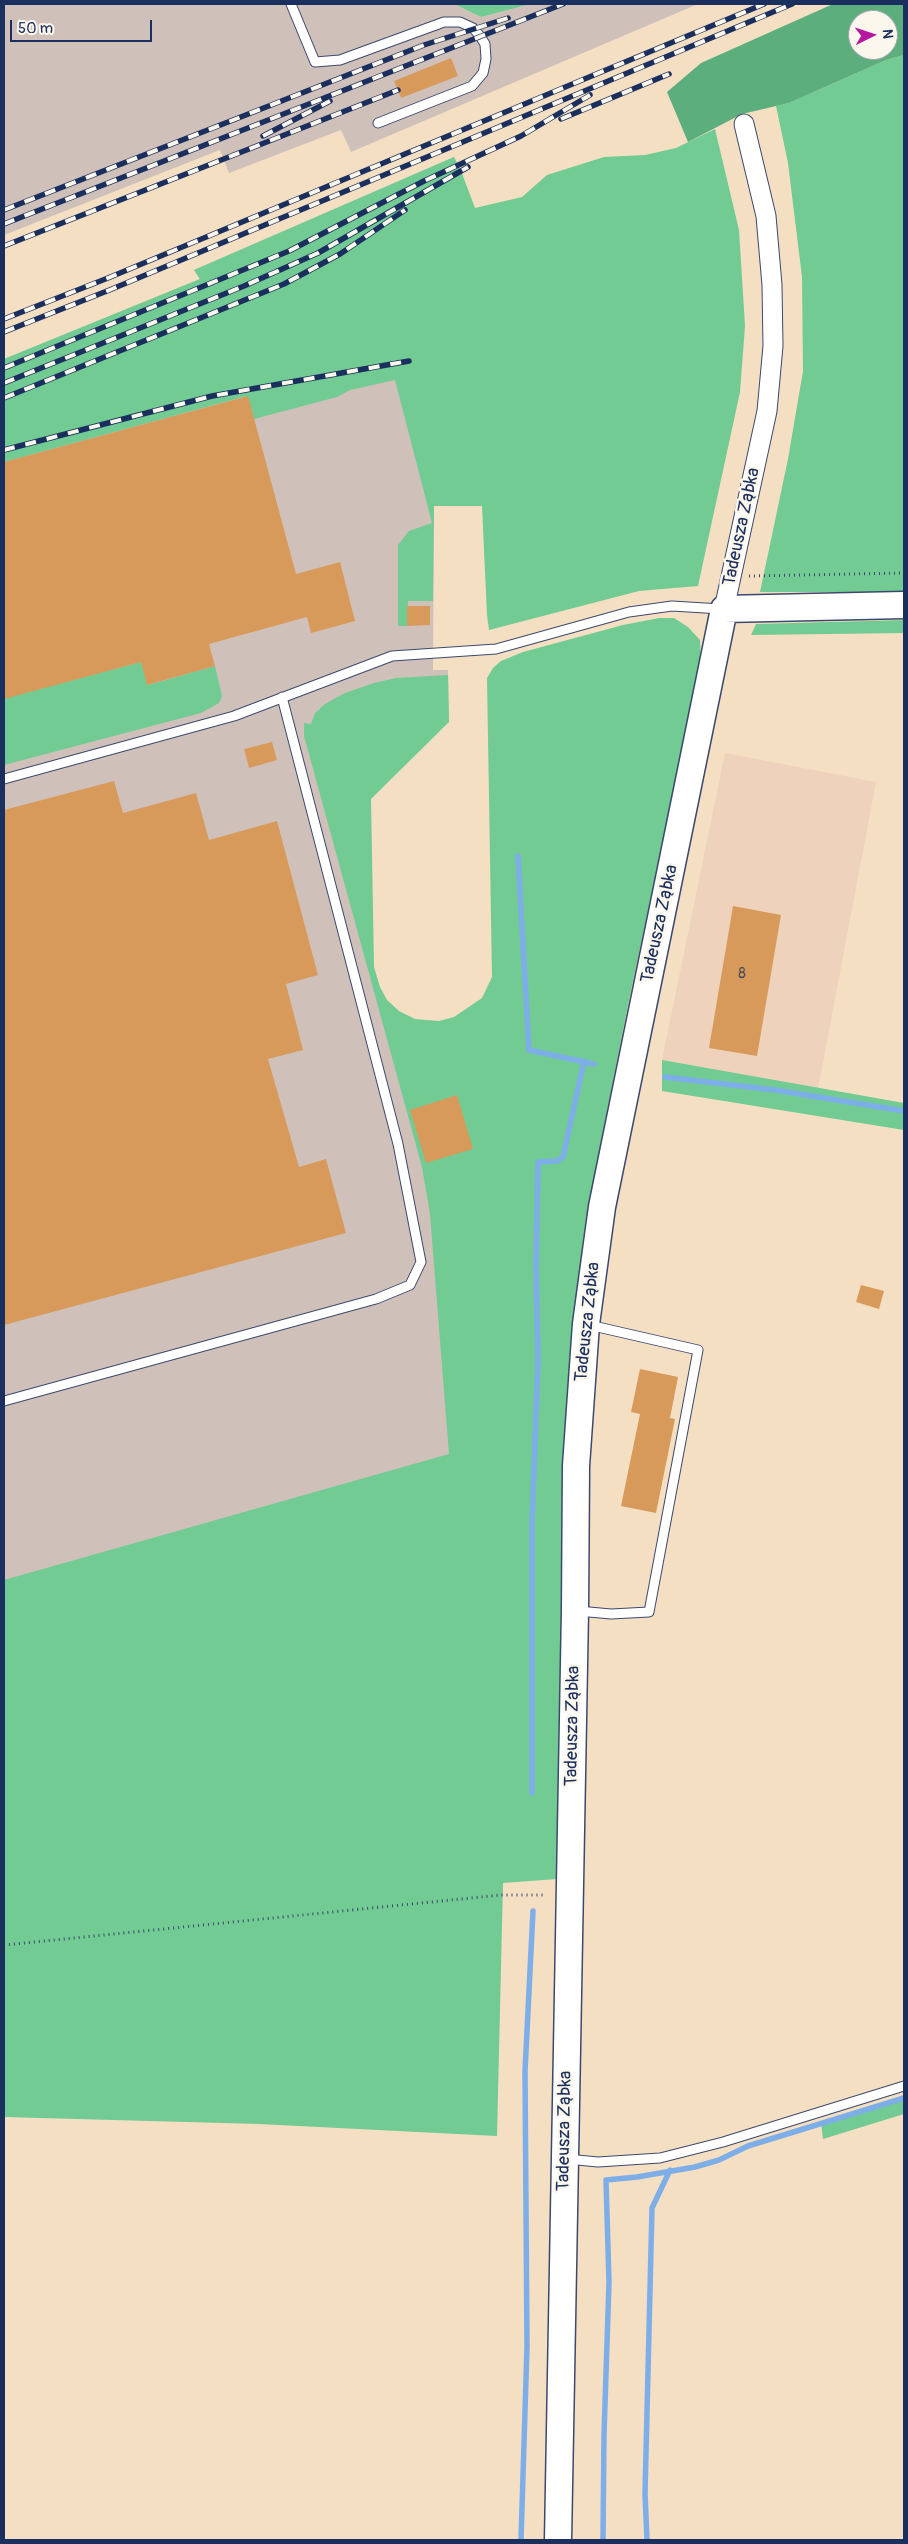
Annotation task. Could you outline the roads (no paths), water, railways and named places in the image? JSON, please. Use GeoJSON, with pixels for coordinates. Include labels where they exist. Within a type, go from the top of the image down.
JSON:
{"type":"FeatureCollection","features":[{"type":"Feature","properties":{"kind":"street","name":"Tadeusza Ząbka"},"geometry":{"type":"LineString","coordinates":[[558,2540],[576,1610],[576,1466],[586,1324],[602,1207],[766,411],[773,346],[772,286],[766,216],[744,124]]}},
{"type":"Feature","properties":{"kind":"street"},"geometry":{"type":"LineString","coordinates":[[724,609],[904,605]]}},
{"type":"Feature","properties":{"kind":"lane"},"geometry":{"type":"LineString","coordinates":[[291,4],[315,62],[340,60],[444,22],[460,22],[473,28],[480,36],[485,44],[486,59],[483,73],[472,86],[378,123]]}},
{"type":"Feature","properties":{"kind":"lane"},"geometry":{"type":"LineString","coordinates":[[4,779],[234,716],[392,656],[496,649],[629,612],[672,606],[724,609]]}},
{"type":"Feature","properties":{"kind":"lane"},"geometry":{"type":"LineString","coordinates":[[4,1401],[376,1299],[410,1285],[421,1262],[398,1144],[282,697]]}},
{"type":"Feature","properties":{"kind":"lane"},"geometry":{"type":"LineString","coordinates":[[576,1610],[612,1614],[649,1612],[698,1350],[586,1324]]}},
{"type":"Feature","properties":{"kind":"lane"},"geometry":{"type":"LineString","coordinates":[[565,2159],[598,2162],[660,2158],[722,2142],[904,2086]]}},
{"type":"Feature","properties":{"kind":"waterway"},"geometry":{"type":"LineString","coordinates":[[518,856],[529,1050],[594,1064]]}},
{"type":"Feature","properties":{"kind":"waterway"},"geometry":{"type":"LineString","coordinates":[[532,1793],[532,1523],[538,1360],[536,1266],[538,1162],[557,1161],[563,1157],[584,1061]]}},
{"type":"Feature","properties":{"kind":"waterway"},"geometry":{"type":"LineString","coordinates":[[665,1077],[775,1090],[904,1111]]}},
{"type":"Feature","properties":{"kind":"waterway"},"geometry":{"type":"LineString","coordinates":[[521,2540],[527,2347],[525,2071],[533,1911]]}},
{"type":"Feature","properties":{"kind":"waterway"},"geometry":{"type":"LineString","coordinates":[[603,2540],[609,2282],[606,2180],[637,2177],[695,2167],[719,2160],[748,2146],[904,2098]]}},
{"type":"Feature","properties":{"kind":"waterway"},"geometry":{"type":"LineString","coordinates":[[647,2540],[645,2494],[652,2208],[670,2170]]}},
{"type":"Feature","properties":{"kind":"railway"},"geometry":{"type":"LineString","coordinates":[[4,224],[563,4]]}},
{"type":"Feature","properties":{"kind":"railway"},"geometry":{"type":"LineString","coordinates":[[4,319],[108,278],[764,4]]}},
{"type":"Feature","properties":{"kind":"railway"},"geometry":{"type":"LineString","coordinates":[[4,332],[112,289],[792,4]]}},
{"type":"Feature","properties":{"kind":"railway"},"geometry":{"type":"LineString","coordinates":[[4,210],[424,45],[508,18]]}},
{"type":"Feature","properties":{"kind":"railway"},"geometry":{"type":"LineString","coordinates":[[561,119],[669,74]]}},
{"type":"Feature","properties":{"kind":"railway"},"geometry":{"type":"LineString","coordinates":[[4,246],[398,90]]}},
{"type":"Feature","properties":{"kind":"railway"},"geometry":{"type":"LineString","coordinates":[[4,368],[289,251],[424,181],[521,136],[590,95]]}},
{"type":"Feature","properties":{"kind":"railway"},"geometry":{"type":"LineString","coordinates":[[263,136],[330,101]]}},
{"type":"Feature","properties":{"kind":"railway"},"geometry":{"type":"LineString","coordinates":[[4,383],[244,286],[318,253],[468,167]]}},
{"type":"Feature","properties":{"kind":"railway"},"geometry":{"type":"LineString","coordinates":[[4,398],[284,284],[340,254],[405,210]]}},
{"type":"Feature","properties":{"kind":"railway"},"geometry":{"type":"LineString","coordinates":[[4,450],[212,396],[409,361]]}}]}
